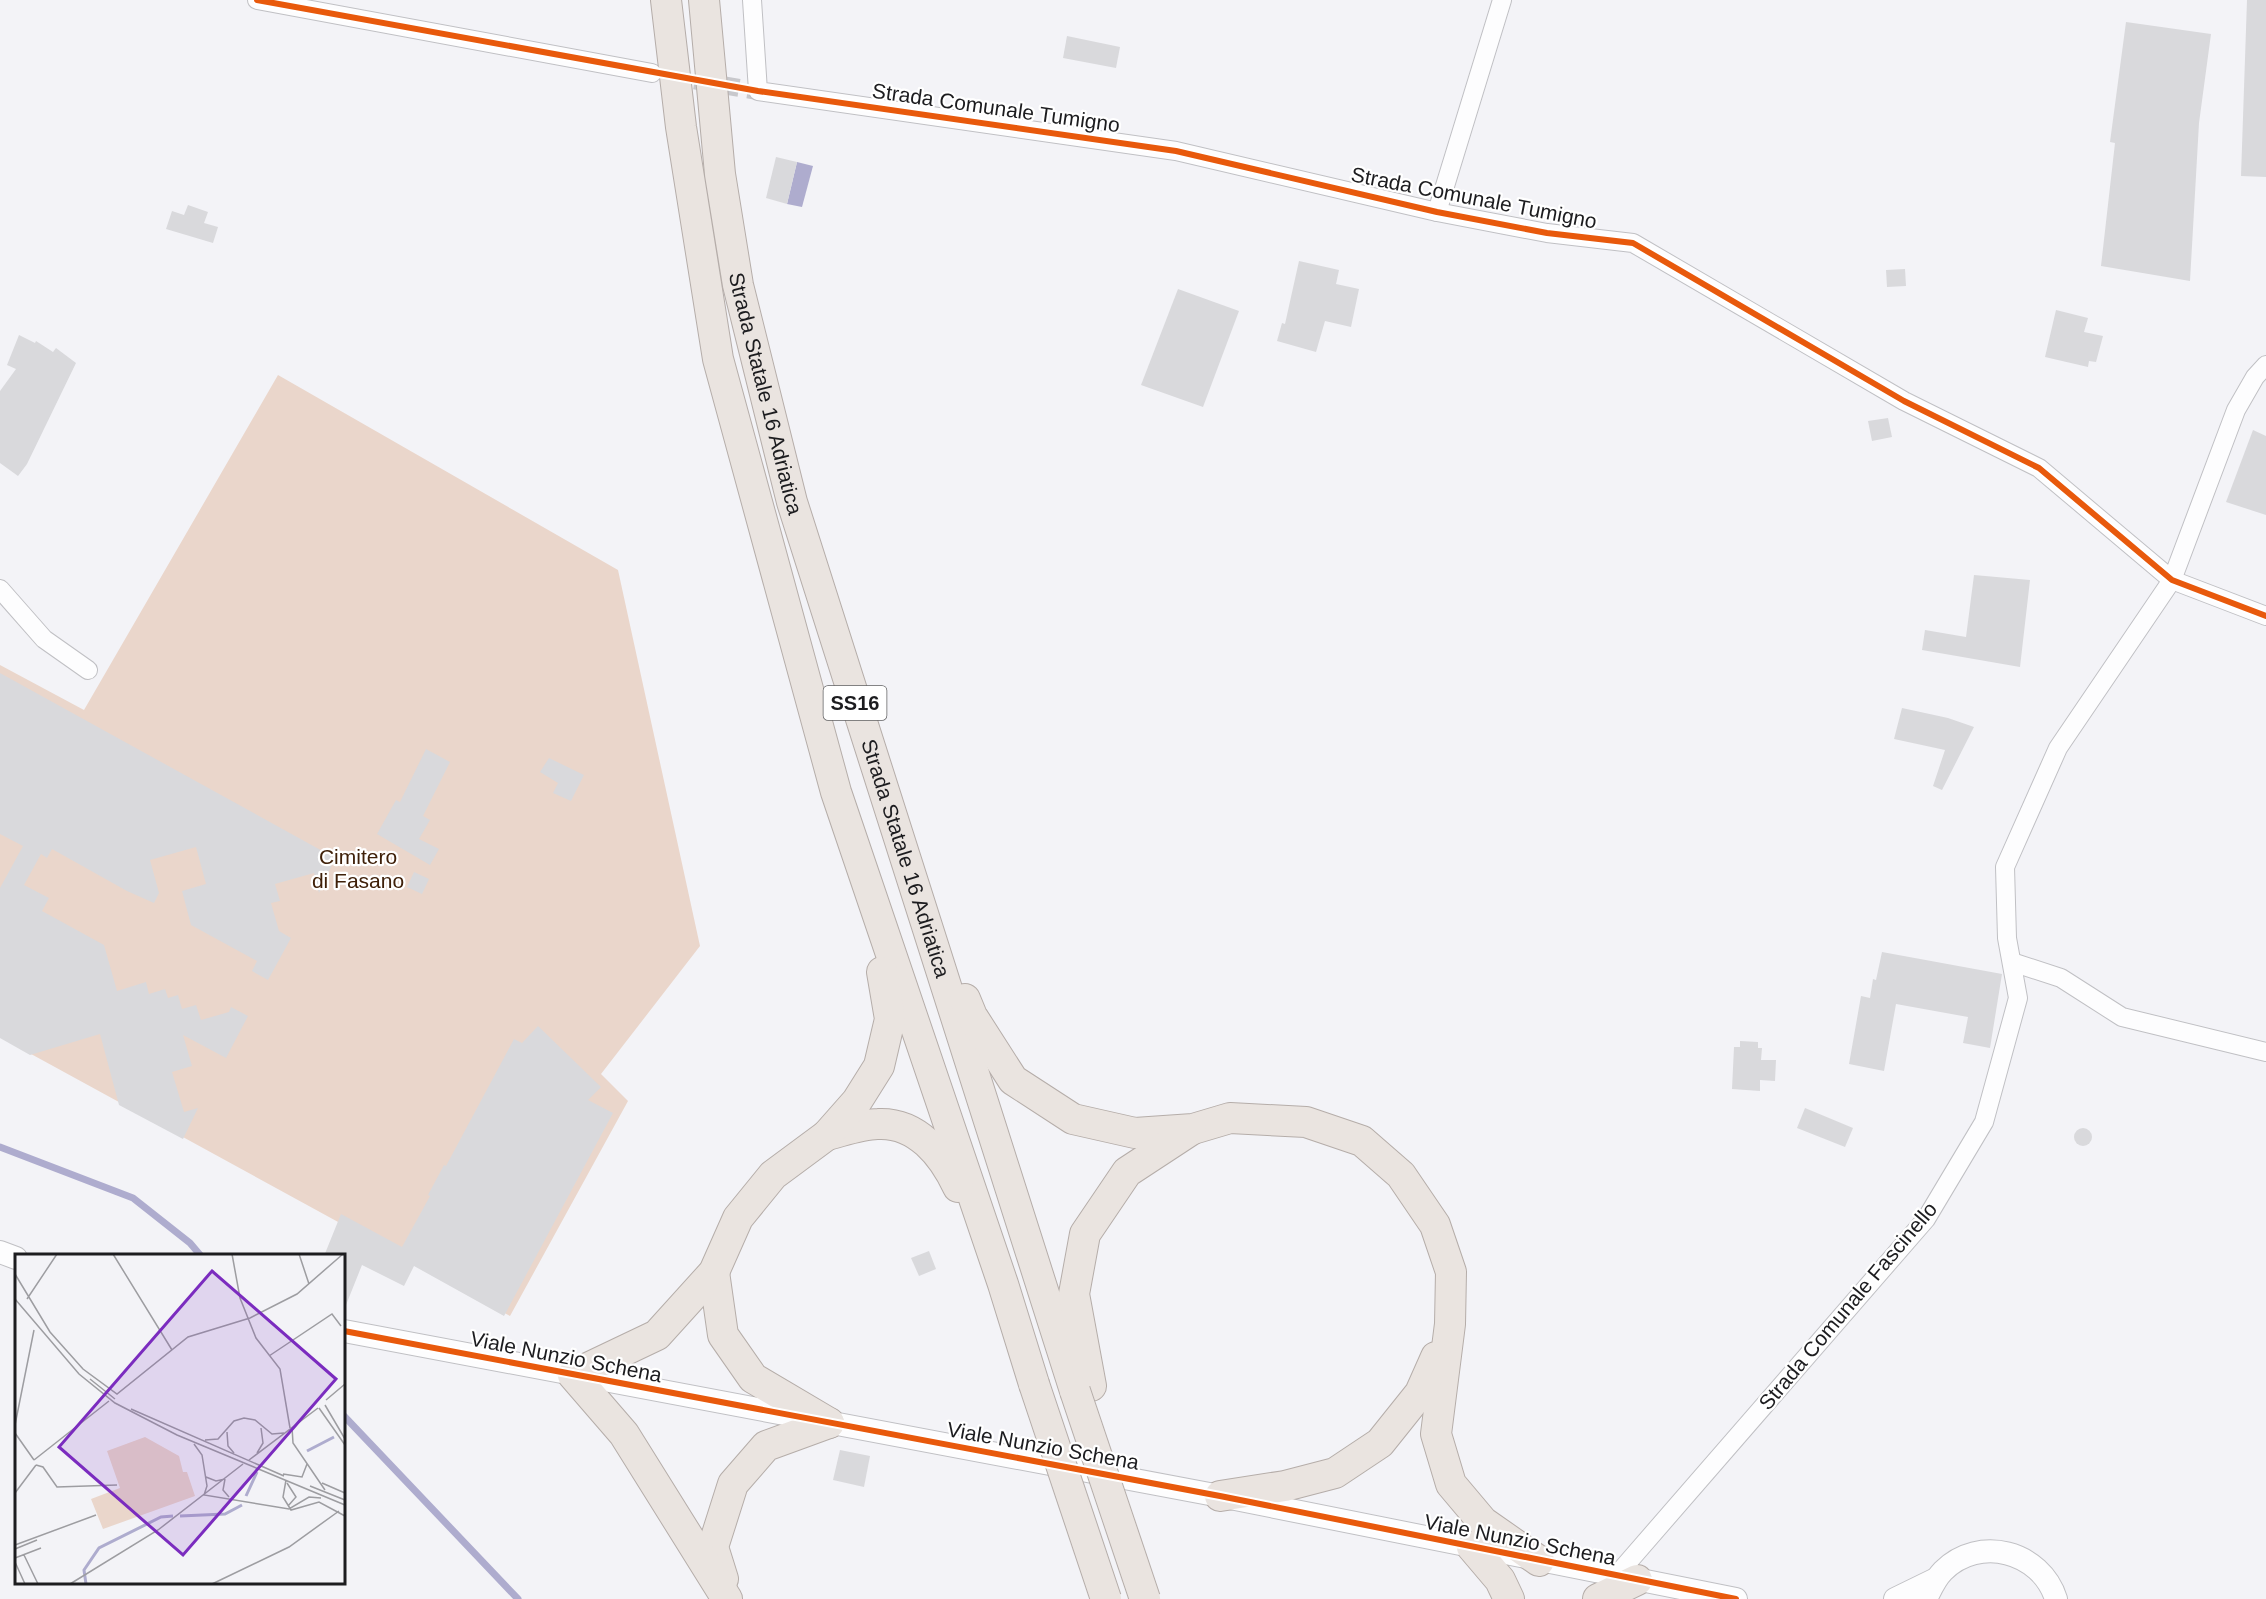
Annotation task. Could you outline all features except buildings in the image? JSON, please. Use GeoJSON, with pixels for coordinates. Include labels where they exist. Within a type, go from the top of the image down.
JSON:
{"type":"FeatureCollection","features":[{"type":"Feature","properties":{"kind":"highway","name":"Strada Statale 16 Adriatica"},"geometry":{"type":"LineString","coordinates":[[666,0],[681,127],[718,359],[836,792],[1003,1284],[1106,1599]]}},
{"type":"Feature","properties":{"kind":"highway","name":"Strada Statale 16 Adriatica"},"geometry":{"type":"LineString","coordinates":[[704,0],[720,174],[738,285],[792,502],[855,704],[1084,1393],[1123,1534],[1145,1599]]}},
{"type":"Feature","properties":{"kind":"highway"},"geometry":{"type":"LineString","coordinates":[[728,1599],[624,1434],[573,1375],[657,1335],[714,1272],[738,1218],[773,1175],[827,1134],[857,1101],[879,1065],[890,1019],[879,957],[836,792]]}},
{"type":"Feature","properties":{"kind":"highway"},"geometry":{"type":"LineString","coordinates":[[896,826],[972,1016],[1013,1080],[1073,1119],[1135,1133],[1193,1129],[1230,1118],[1305,1122],[1362,1141],[1401,1175],[1435,1225],[1451,1272],[1450,1324],[1436,1434],[1451,1484],[1482,1522],[1539,1561]]}},
{"type":"Feature","properties":{"kind":"highway"},"geometry":{"type":"LineString","coordinates":[[827,1134],[879,1124],[914,1131],[947,1164],[1003,1284]]}},
{"type":"Feature","properties":{"kind":"highway"},"geometry":{"type":"LineString","coordinates":[[1084,1393],[1074,1294],[1085,1234],[1127,1172],[1193,1129]]}},
{"type":"Feature","properties":{"kind":"highway"},"geometry":{"type":"LineString","coordinates":[[714,1272],[723,1335],[753,1378],[829,1423]]}},
{"type":"Feature","properties":{"kind":"highway"},"geometry":{"type":"LineString","coordinates":[[1220,1496],[1285,1486],[1335,1473],[1380,1443],[1420,1392],[1450,1324]]}},
{"type":"Feature","properties":{"kind":"highway"},"geometry":{"type":"LineString","coordinates":[[728,1599],[713,1547],[733,1484],[766,1446],[829,1423]]}},
{"type":"Feature","properties":{"kind":"highway"},"geometry":{"type":"LineString","coordinates":[[1472,1548],[1500,1580],[1509,1599]]}},
{"type":"Feature","properties":{"kind":"street"},"geometry":{"type":"LineString","coordinates":[[257,0],[652,73]]}},
{"type":"Feature","properties":{"kind":"street","name":"Strada Comunale Tumigno"},"geometry":{"type":"LineString","coordinates":[[752,0],[758,91],[1176,150],[1437,212],[1547,233],[1633,243],[1904,400],[2039,468],[2172,580],[2266,616]]}},
{"type":"Feature","properties":{"kind":"street"},"geometry":{"type":"LineString","coordinates":[[1437,212],[1502,0]]}},
{"type":"Feature","properties":{"kind":"street","name":"Strada Comunale Fascinello"},"geometry":{"type":"LineString","coordinates":[[1617,1585],[1926,1219],[1984,1122],[2018,998],[2007,939],[2005,867],[2058,748],[2172,580],[2236,410],[2255,377],[2266,365]]}},
{"type":"Feature","properties":{"kind":"street"},"geometry":{"type":"LineString","coordinates":[[0,589],[44,639],[87,670]]}},
{"type":"Feature","properties":{"kind":"street"},"geometry":{"type":"LineString","coordinates":[[2012,962],[2061,978],[2122,1017],[2266,1052]]}},
{"type":"Feature","properties":{"kind":"street"},"geometry":{"type":"LineString","coordinates":[[0,1252],[15,1258]]}},
{"type":"Feature","properties":{"kind":"street","name":"Viale Nunzio Schena"},"geometry":{"type":"LineString","coordinates":[[345,1331],[1220,1496],[1539,1561],[1617,1585],[1736,1599]]}},
{"type":"Feature","properties":{"kind":"street"},"geometry":{"type":"LineString","coordinates":[[1895,1599],[1931,1589],[1944,1569],[1963,1556],[1986,1550],[2007,1552],[2029,1562],[2046,1578],[2057,1598]]}},
{"type":"Feature","properties":{"kind":"green space","name":"Cimitero di Fasano"},"geometry":{"type":"Polygon","coordinates":[[[278,375],[618,570],[700,946],[601,1074],[628,1101],[510,1316],[0,1037],[0,665],[84,710],[278,375]]]}},
{"type":"Feature","properties":{"kind":"water"},"geometry":{"type":"Polygon","coordinates":[[[797,162],[813,166],[802,207],[787,204],[797,162]]]}},
{"type":"Feature","properties":{"kind":"waterway"},"geometry":{"type":"LineString","coordinates":[[0,1147],[133,1198],[190,1243],[199,1254]]}},
{"type":"Feature","properties":{"kind":"waterway"},"geometry":{"type":"LineString","coordinates":[[345,1417],[518,1599]]}},
{"type":"Feature","properties":{"kind":"tunnel"},"geometry":{"type":"LineString","coordinates":[[668,76],[758,91]]}},
{"type":"Feature","properties":{"kind":"cycle path"},"geometry":{"type":"LineString","coordinates":[[257,0],[758,91],[1176,151],[1437,212],[1547,233],[1633,243],[1904,401],[2039,468],[2172,580],[2266,616]]}},
{"type":"Feature","properties":{"kind":"cycle path"},"geometry":{"type":"LineString","coordinates":[[345,1331],[1220,1496],[1736,1599]]}}]}
